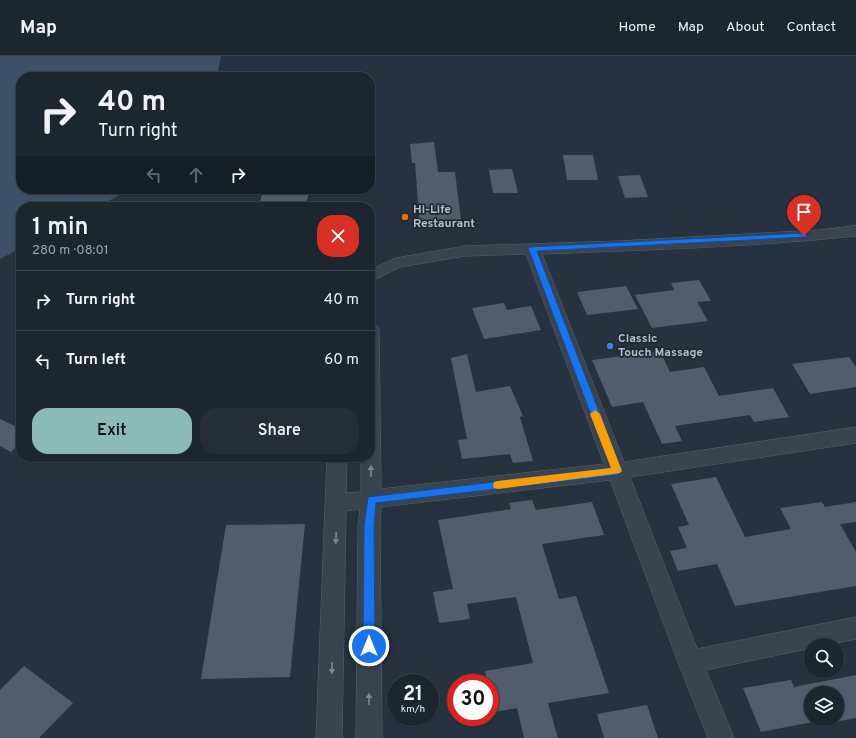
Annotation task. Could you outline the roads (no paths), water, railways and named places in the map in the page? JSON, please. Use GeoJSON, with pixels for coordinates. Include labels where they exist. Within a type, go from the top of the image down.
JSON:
{"type":"FeatureCollection","features":[{"type":"Feature","properties":{"kind":"street"},"geometry":{"type":"LineString","coordinates":[[375,274],[396,263],[465,251],[819,235],[856,232]]}},
{"type":"Feature","properties":{"kind":"street"},"geometry":{"type":"LineString","coordinates":[[532,248],[690,662],[721,738]]}},
{"type":"Feature","properties":{"kind":"street"},"geometry":{"type":"LineString","coordinates":[[337,503],[617,471],[856,435]]}},
{"type":"Feature","properties":{"kind":"street"},"geometry":{"type":"LineString","coordinates":[[329,738],[337,462]]}},
{"type":"Feature","properties":{"kind":"street"},"geometry":{"type":"LineString","coordinates":[[368,738],[369,526],[372,500],[372,462]]}},
{"type":"Feature","properties":{"kind":"street"},"geometry":{"type":"LineString","coordinates":[[690,662],[856,628]]}},
{"type":"Feature","properties":{"kind":"water"},"geometry":{"type":"Polygon","coordinates":[[[0,56],[221,56],[218,72],[16,72],[16,194],[122,194],[106,202],[16,202],[16,251],[0,259],[0,56]]]}},
{"type":"Feature","properties":{"kind":"place","name":"Hi-Life Restaurant"},"geometry":{"type":"Point","coordinates":[405,217]}},
{"type":"Feature","properties":{"kind":"place","name":"Classic Touch Massage"},"geometry":{"type":"Point","coordinates":[610,346]}}]}
